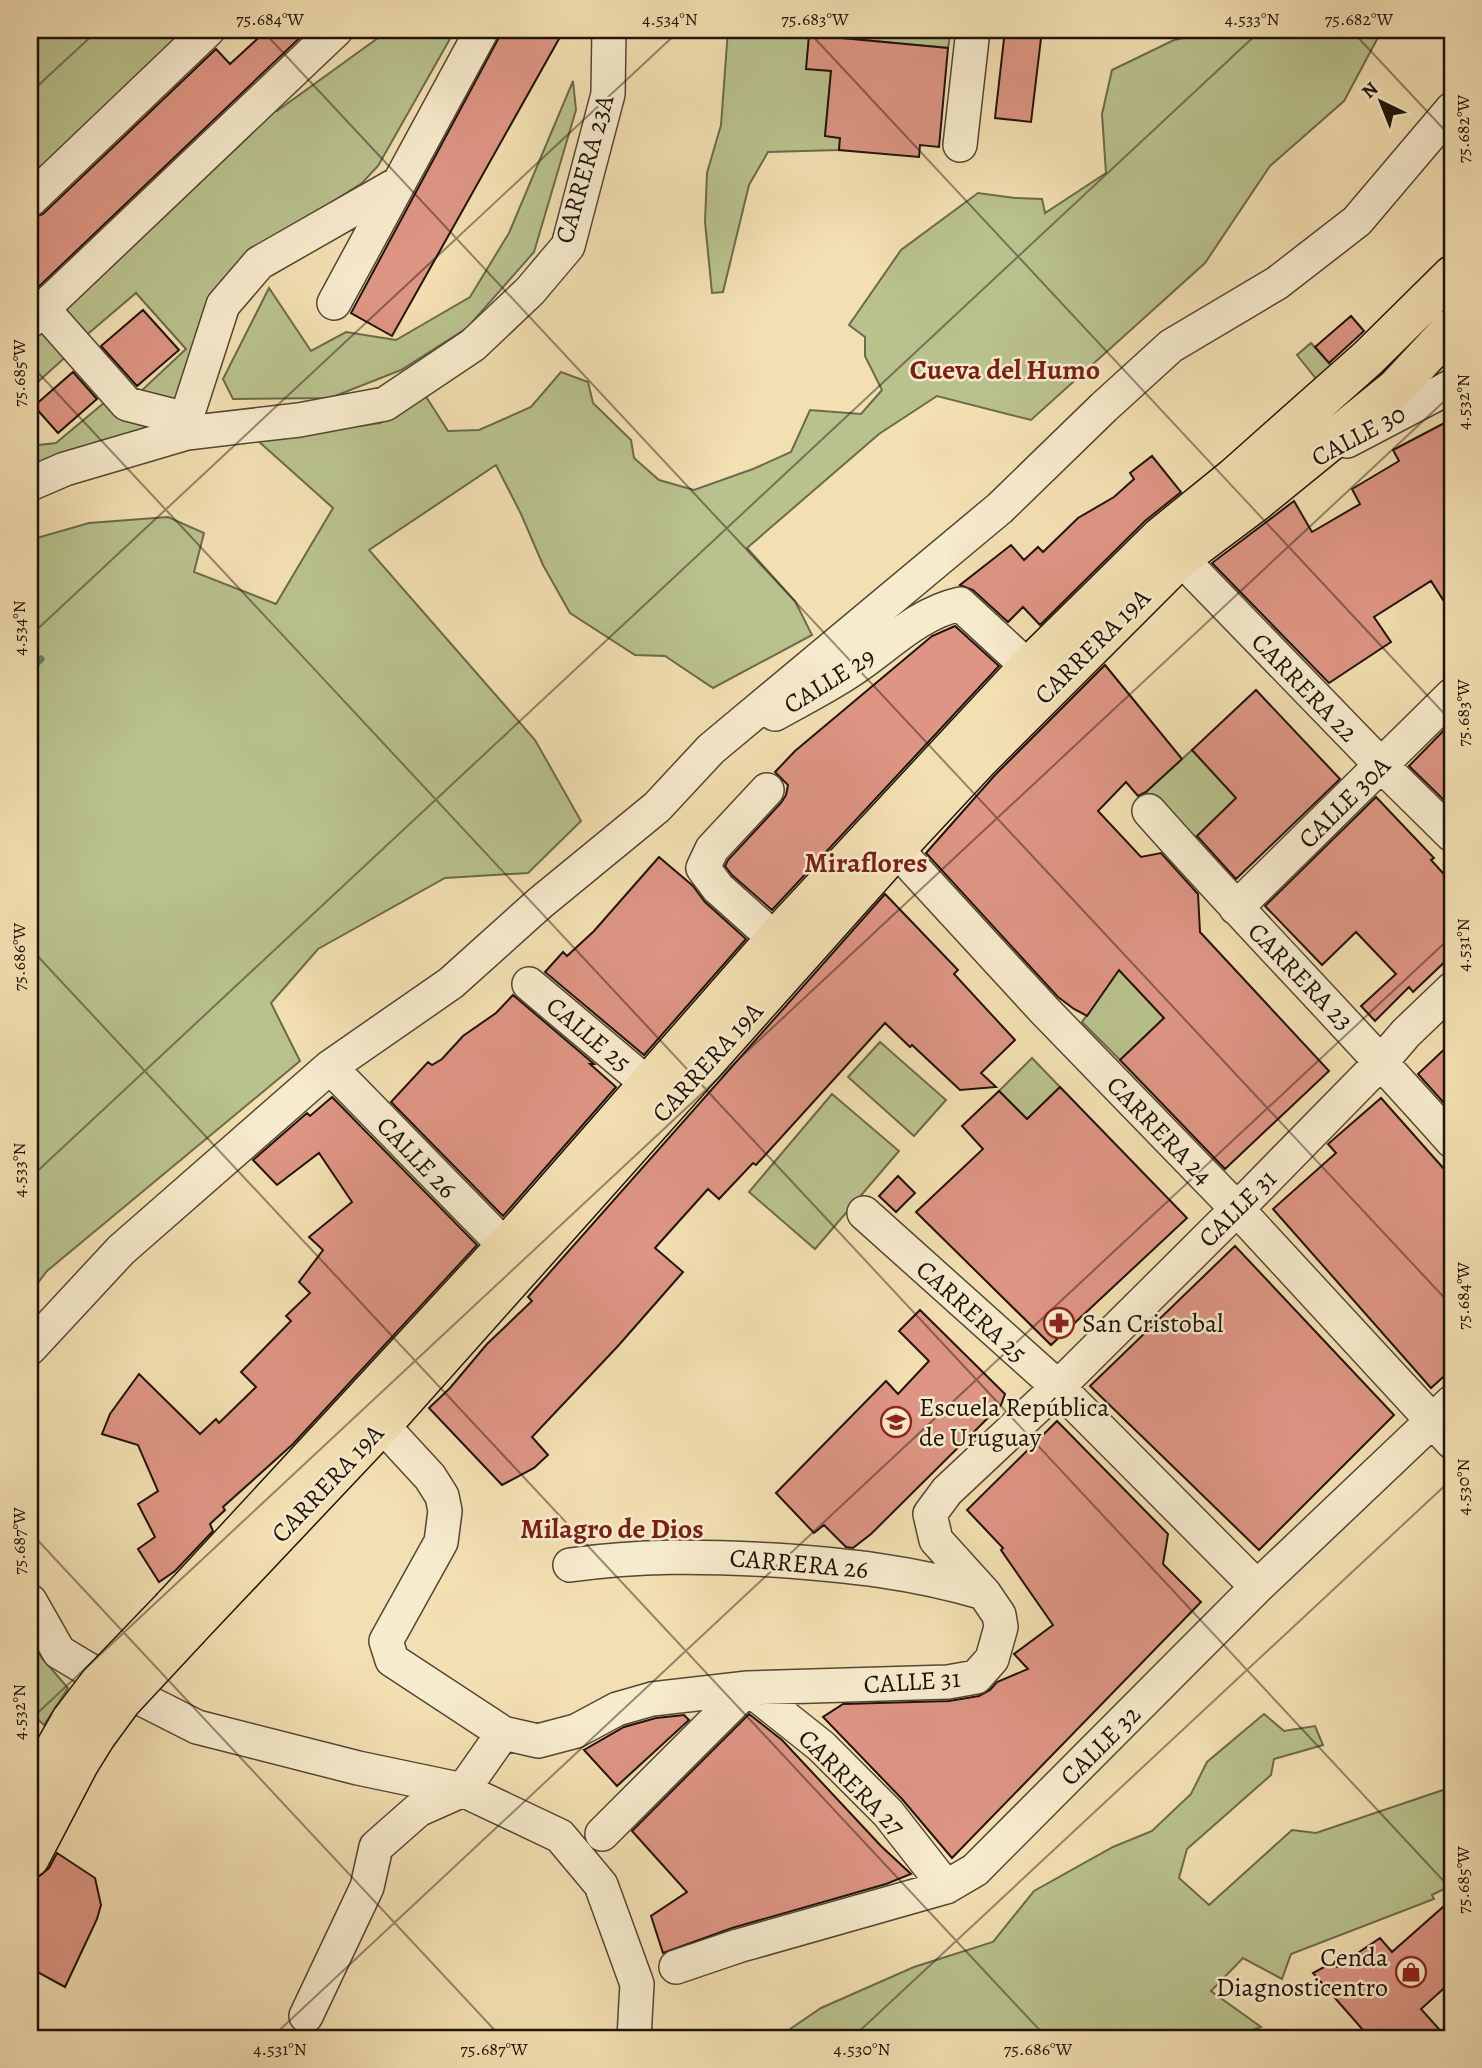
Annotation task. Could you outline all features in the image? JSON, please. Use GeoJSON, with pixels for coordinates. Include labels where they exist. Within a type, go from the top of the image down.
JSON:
{"type":"FeatureCollection","features":[{"type":"Feature","properties":{"kind":"main road","name":"CARRERA 19A"},"geometry":{"type":"LineString","coordinates":[[181,1617],[382,1426],[896,849],[1234,477],[1368,358],[1452,275]]}},
{"type":"Feature","properties":{"kind":"main road","name":"CARRERA 19A"},"geometry":{"type":"LineString","coordinates":[[35,1769],[84,1728],[122,1701],[181,1617],[505,1246],[775,939],[1028,667],[1170,548],[1301,466],[1396,388],[1452,328]]}},
{"type":"Feature","properties":{"kind":"main road","name":"CARRERA 19A"},"geometry":{"type":"LineString","coordinates":[[30,1858],[79,1763],[84,1728]]}},
{"type":"Feature","properties":{"kind":"street"},"geometry":{"type":"LineString","coordinates":[[30,200],[208,30]]}},
{"type":"Feature","properties":{"kind":"street"},"geometry":{"type":"LineString","coordinates":[[186,426],[127,404],[36,315],[336,30]]}},
{"type":"Feature","properties":{"kind":"street"},"geometry":{"type":"LineString","coordinates":[[334,303],[482,30]]}},
{"type":"Feature","properties":{"kind":"street","name":"CARRERA 23A"},"geometry":{"type":"LineString","coordinates":[[186,426],[299,420],[385,404],[473,345],[530,291],[568,246],[608,94],[609,30]]}},
{"type":"Feature","properties":{"kind":"street"},"geometry":{"type":"LineString","coordinates":[[960,145],[973,30]]}},
{"type":"Feature","properties":{"kind":"street"},"geometry":{"type":"LineString","coordinates":[[30,1348],[121,1250],[330,1067],[451,983],[540,903],[657,807],[712,749],[1000,508],[1171,346],[1277,283],[1357,221],[1452,109]]}},
{"type":"Feature","properties":{"kind":"street"},"geometry":{"type":"LineString","coordinates":[[186,426],[223,305],[259,263],[399,183]]}},
{"type":"Feature","properties":{"kind":"street","name":"CALLE 30"},"geometry":{"type":"LineString","coordinates":[[1301,466],[1452,386]]}},
{"type":"Feature","properties":{"kind":"street"},"geometry":{"type":"LineString","coordinates":[[30,484],[186,426]]}},
{"type":"Feature","properties":{"kind":"street","name":"CARRERA 22"},"geometry":{"type":"LineString","coordinates":[[1170,548],[1452,835]]}},
{"type":"Feature","properties":{"kind":"street","name":"CALLE 29"},"geometry":{"type":"LineString","coordinates":[[712,749],[850,671],[919,620],[943,608],[960,604],[1028,667]]}},
{"type":"Feature","properties":{"kind":"street","name":"CALLE 30A"},"geometry":{"type":"LineString","coordinates":[[1236,908],[1452,695]]}},
{"type":"Feature","properties":{"kind":"street"},"geometry":{"type":"LineString","coordinates":[[767,790],[712,849],[703,868],[718,888],[775,939]]}},
{"type":"Feature","properties":{"kind":"street","name":"CARRERA 23"},"geometry":{"type":"LineString","coordinates":[[1149,811],[1236,908],[1382,1061],[1452,1141]]}},
{"type":"Feature","properties":{"kind":"street","name":"CARRERA 24"},"geometry":{"type":"LineString","coordinates":[[896,849],[1044,1010],[1445,1421]]}},
{"type":"Feature","properties":{"kind":"street","name":"CALLE 25"},"geometry":{"type":"LineString","coordinates":[[528,984],[649,1085]]}},
{"type":"Feature","properties":{"kind":"street","name":"CALLE 31"},"geometry":{"type":"LineString","coordinates":[[503,1733],[538,1741],[576,1731],[617,1709],[652,1699],[748,1688],[948,1682],[976,1676],[992,1659],[1001,1626],[999,1615],[984,1593],[936,1540],[930,1514],[947,1491],[1058,1387],[1452,989]]}},
{"type":"Feature","properties":{"kind":"street","name":"CALLE 26"},"geometry":{"type":"LineString","coordinates":[[330,1067],[505,1246]]}},
{"type":"Feature","properties":{"kind":"street","name":"CARRERA 25"},"geometry":{"type":"LineString","coordinates":[[864,1213],[1058,1387],[1257,1587]]}},
{"type":"Feature","properties":{"kind":"street","name":"CALLE 32"},"geometry":{"type":"LineString","coordinates":[[676,1967],[738,1946],[946,1887],[975,1870],[1257,1587],[1445,1421]]}},
{"type":"Feature","properties":{"kind":"street"},"geometry":{"type":"LineString","coordinates":[[306,2016],[367,1887],[376,1847],[418,1810],[463,1790],[503,1733],[392,1660],[386,1641],[441,1542],[445,1511],[442,1496],[430,1477],[382,1426]]}},
{"type":"Feature","properties":{"kind":"street","name":"CARRERA 26"},"geometry":{"type":"LineString","coordinates":[[570,1565],[628,1558],[709,1556],[871,1568],[940,1580],[984,1593]]}},
{"type":"Feature","properties":{"kind":"street"},"geometry":{"type":"LineString","coordinates":[[30,1601],[59,1652],[114,1685],[197,1727],[358,1768],[463,1790],[560,1836],[601,1885],[637,1984],[634,2038]]}},
{"type":"Feature","properties":{"kind":"street"},"geometry":{"type":"LineString","coordinates":[[602,1834],[748,1688]]}},
{"type":"Feature","properties":{"kind":"street","name":"CARRERA 27"},"geometry":{"type":"LineString","coordinates":[[748,1688],[831,1755],[888,1813],[946,1887]]}},
{"type":"Feature","properties":{"kind":"green space"},"geometry":{"type":"Polygon","coordinates":[[[30,30],[194,30],[30,189],[30,30]]]}},
{"type":"Feature","properties":{"kind":"green space"},"geometry":{"type":"Polygon","coordinates":[[[389,30],[455,30],[378,166],[362,183],[290,229],[181,400],[139,393],[186,349],[136,293],[83,338],[60,303],[262,109],[277,111],[389,30]]]}},
{"type":"Feature","properties":{"kind":"green space"},"geometry":{"type":"Polygon","coordinates":[[[728,30],[951,30],[948,48],[809,35],[831,71],[825,136],[840,138],[839,150],[768,152],[749,185],[723,292],[712,293],[705,222],[707,173],[721,125],[728,30]]]}},
{"type":"Feature","properties":{"kind":"green space"},"geometry":{"type":"Polygon","coordinates":[[[1219,30],[1382,30],[1344,101],[1270,166],[1205,263],[1031,420],[937,396],[879,434],[747,548],[795,601],[812,635],[713,688],[665,656],[635,655],[570,613],[543,565],[496,465],[369,550],[535,740],[581,821],[528,873],[445,878],[318,949],[271,1003],[300,1061],[47,1271],[30,1293],[30,540],[89,523],[168,517],[204,533],[194,572],[276,604],[333,508],[257,440],[380,423],[423,392],[448,431],[479,430],[531,407],[561,372],[588,382],[593,403],[631,440],[634,458],[659,480],[694,490],[753,469],[791,452],[810,410],[861,414],[882,390],[865,356],[865,337],[849,325],[901,250],[978,193],[1042,199],[1045,213],[1106,173],[1102,114],[1112,70],[1174,40],[1219,30]]]}},
{"type":"Feature","properties":{"kind":"green space"},"geometry":{"type":"Polygon","coordinates":[[[573,81],[576,110],[534,252],[467,328],[401,370],[330,398],[233,399],[223,379],[269,288],[311,351],[346,332],[396,340],[470,297],[509,233],[573,81]]]}},
{"type":"Feature","properties":{"kind":"green space"},"geometry":{"type":"Polygon","coordinates":[[[37,327],[71,352],[30,389],[30,333],[37,327]]]}},
{"type":"Feature","properties":{"kind":"green space"},"geometry":{"type":"Polygon","coordinates":[[[1311,343],[1336,370],[1321,385],[1297,355],[1311,343]]]}},
{"type":"Feature","properties":{"kind":"green space"},"geometry":{"type":"Polygon","coordinates":[[[111,397],[164,422],[30,467],[30,446],[56,443],[111,397]]]}},
{"type":"Feature","properties":{"kind":"green space"},"geometry":{"type":"Polygon","coordinates":[[[1192,750],[1237,798],[1193,840],[1146,792],[1192,750]]]}},
{"type":"Feature","properties":{"kind":"green space"},"geometry":{"type":"Polygon","coordinates":[[[1119,970],[1164,1018],[1120,1060],[1082,1022],[1119,970]]]}},
{"type":"Feature","properties":{"kind":"green space"},"geometry":{"type":"Polygon","coordinates":[[[880,1042],[946,1100],[914,1136],[848,1077],[880,1042]]]}},
{"type":"Feature","properties":{"kind":"green space"},"geometry":{"type":"Polygon","coordinates":[[[1032,1058],[1060,1087],[1027,1119],[999,1091],[1032,1058]]]}},
{"type":"Feature","properties":{"kind":"green space"},"geometry":{"type":"Polygon","coordinates":[[[832,1094],[899,1151],[815,1249],[749,1192],[832,1094]]]}},
{"type":"Feature","properties":{"kind":"green space"},"geometry":{"type":"Polygon","coordinates":[[[30,1644],[68,1688],[44,1725],[30,1712],[30,1644]]]}},
{"type":"Feature","properties":{"kind":"green space"},"geometry":{"type":"Polygon","coordinates":[[[1264,1714],[1284,1731],[1315,1726],[1323,1745],[1274,1759],[1271,1775],[1187,1849],[1179,1878],[1209,1905],[1292,1830],[1316,1833],[1452,1787],[1452,1885],[1432,1895],[1434,1899],[1291,1954],[1282,1979],[1243,1958],[1211,1991],[1261,2027],[1231,2038],[777,2038],[821,2008],[914,1967],[993,1942],[1034,1891],[1113,1847],[1152,1831],[1191,1794],[1207,1762],[1264,1714]]]}},
{"type":"Feature","properties":{"kind":"building"},"geometry":{"type":"Polygon","coordinates":[[[267,30],[308,30],[30,295],[30,219],[43,214],[216,49],[230,64],[267,30]]]}},
{"type":"Feature","properties":{"kind":"building"},"geometry":{"type":"Polygon","coordinates":[[[503,30],[564,30],[392,336],[351,313],[503,30]]]}},
{"type":"Feature","properties":{"kind":"building"},"geometry":{"type":"Polygon","coordinates":[[[1005,30],[1042,30],[1031,122],[995,118],[1005,30]]]}},
{"type":"Feature","properties":{"kind":"building"},"geometry":{"type":"Polygon","coordinates":[[[809,35],[948,48],[939,147],[920,145],[919,157],[839,150],[840,138],[825,136],[831,71],[806,69],[809,35]]]}},
{"type":"Feature","properties":{"kind":"building"},"geometry":{"type":"Polygon","coordinates":[[[143,310],[179,350],[137,386],[101,346],[143,310]]]}},
{"type":"Feature","properties":{"kind":"building"},"geometry":{"type":"Polygon","coordinates":[[[1351,316],[1364,331],[1329,363],[1315,347],[1351,316]]]}},
{"type":"Feature","properties":{"kind":"building"},"geometry":{"type":"Polygon","coordinates":[[[73,372],[97,399],[58,433],[34,406],[73,372]]]}},
{"type":"Feature","properties":{"kind":"building"},"geometry":{"type":"Polygon","coordinates":[[[1452,419],[1452,614],[1431,581],[1374,617],[1391,642],[1329,683],[1212,563],[1294,501],[1312,532],[1360,504],[1352,489],[1399,461],[1393,450],[1452,419]]]}},
{"type":"Feature","properties":{"kind":"building"},"geometry":{"type":"Polygon","coordinates":[[[1152,456],[1181,492],[1145,521],[1040,625],[1023,607],[1008,622],[973,590],[960,585],[1011,545],[1024,560],[1038,547],[1043,552],[1078,518],[1114,497],[1134,479],[1130,473],[1152,456]]]}},
{"type":"Feature","properties":{"kind":"building"},"geometry":{"type":"Polygon","coordinates":[[[955,626],[999,666],[772,910],[725,866],[786,795],[788,785],[775,772],[795,751],[932,636],[955,626]]]}},
{"type":"Feature","properties":{"kind":"building"},"geometry":{"type":"Polygon","coordinates":[[[1105,665],[1182,759],[1138,796],[1126,782],[1098,811],[1141,857],[1161,853],[1198,894],[1200,932],[1329,1071],[1225,1169],[1120,1060],[1164,1018],[1119,970],[1087,1016],[1074,1009],[1058,997],[926,853],[995,775],[1105,665]]]}},
{"type":"Feature","properties":{"kind":"building"},"geometry":{"type":"Polygon","coordinates":[[[1256,690],[1340,779],[1236,879],[1197,836],[1236,798],[1192,750],[1256,690]]]}},
{"type":"Feature","properties":{"kind":"building"},"geometry":{"type":"Polygon","coordinates":[[[1452,722],[1452,808],[1409,766],[1452,722]]]}},
{"type":"Feature","properties":{"kind":"building"},"geometry":{"type":"Polygon","coordinates":[[[1376,797],[1434,858],[1431,860],[1452,883],[1452,955],[1413,992],[1409,987],[1375,1021],[1361,1006],[1396,974],[1356,932],[1322,965],[1265,906],[1376,797]]]}},
{"type":"Feature","properties":{"kind":"building"},"geometry":{"type":"Polygon","coordinates":[[[659,857],[693,886],[705,902],[746,939],[644,1055],[545,972],[563,952],[567,956],[594,931],[659,857]]]}},
{"type":"Feature","properties":{"kind":"building"},"geometry":{"type":"Polygon","coordinates":[[[885,894],[958,970],[954,974],[1015,1040],[981,1073],[996,1087],[960,1090],[885,1023],[756,1165],[753,1163],[719,1199],[708,1189],[655,1248],[683,1272],[532,1437],[548,1455],[534,1468],[502,1485],[429,1408],[450,1388],[487,1344],[532,1301],[528,1297],[885,894]]]}},
{"type":"Feature","properties":{"kind":"building"},"geometry":{"type":"Polygon","coordinates":[[[513,995],[594,1064],[590,1064],[616,1087],[503,1216],[391,1102],[428,1062],[432,1065],[442,1059],[463,1036],[496,1013],[513,995]]]}},
{"type":"Feature","properties":{"kind":"building"},"geometry":{"type":"Polygon","coordinates":[[[1452,1042],[1452,1112],[1418,1074],[1452,1042]]]}},
{"type":"Feature","properties":{"kind":"building"},"geometry":{"type":"Polygon","coordinates":[[[1060,1087],[1187,1218],[1051,1345],[916,1212],[983,1149],[962,1126],[999,1091],[1027,1119],[1060,1087]]]}},
{"type":"Feature","properties":{"kind":"building"},"geometry":{"type":"Polygon","coordinates":[[[332,1097],[477,1245],[293,1444],[223,1507],[225,1510],[210,1524],[213,1531],[175,1571],[159,1582],[138,1549],[155,1537],[138,1504],[158,1491],[138,1445],[102,1434],[110,1414],[139,1374],[200,1434],[216,1419],[219,1423],[256,1387],[241,1372],[291,1321],[286,1316],[310,1293],[299,1282],[323,1250],[309,1237],[352,1202],[319,1153],[277,1185],[253,1160],[307,1113],[310,1116],[332,1097]]]}},
{"type":"Feature","properties":{"kind":"building"},"geometry":{"type":"Polygon","coordinates":[[[1381,1098],[1452,1178],[1452,1369],[1431,1388],[1273,1209],[1336,1153],[1328,1144],[1381,1098]]]}},
{"type":"Feature","properties":{"kind":"building"},"geometry":{"type":"Polygon","coordinates":[[[898,1176],[915,1193],[896,1212],[879,1196],[898,1176]]]}},
{"type":"Feature","properties":{"kind":"building"},"geometry":{"type":"Polygon","coordinates":[[[1235,1246],[1394,1415],[1259,1550],[1090,1386],[1235,1246]]]}},
{"type":"Feature","properties":{"kind":"building","name":"Escuela República de Uruguay"},"geometry":{"type":"Polygon","coordinates":[[[920,1310],[1005,1394],[1001,1405],[871,1534],[853,1548],[846,1547],[824,1525],[814,1533],[776,1493],[886,1381],[898,1394],[929,1361],[899,1331],[920,1310]]]}},
{"type":"Feature","properties":{"kind":"building"},"geometry":{"type":"Polygon","coordinates":[[[1057,1421],[1168,1534],[1163,1564],[1201,1602],[952,1858],[902,1799],[823,1717],[843,1704],[949,1701],[979,1696],[997,1682],[1028,1669],[1014,1654],[1053,1625],[1001,1550],[1003,1548],[967,1510],[1057,1421]]]}},
{"type":"Feature","properties":{"kind":"building"},"geometry":{"type":"Polygon","coordinates":[[[749,1714],[782,1740],[881,1846],[911,1874],[886,1884],[732,1928],[663,1953],[651,1916],[687,1892],[632,1831],[749,1714]]]}},
{"type":"Feature","properties":{"kind":"building"},"geometry":{"type":"Polygon","coordinates":[[[684,1715],[689,1720],[617,1786],[584,1750],[624,1727],[656,1718],[684,1715]]]}},
{"type":"Feature","properties":{"kind":"building"},"geometry":{"type":"Polygon","coordinates":[[[57,1853],[95,1878],[101,1905],[65,1987],[30,1968],[30,1892],[37,1878],[49,1868],[57,1853]]]}},
{"type":"Feature","properties":{"kind":"building","name":"Cenda Diagnosticentro"},"geometry":{"type":"Polygon","coordinates":[[[1452,1899],[1452,1981],[1421,2009],[1447,2038],[1370,2038],[1313,1973],[1333,1962],[1337,1967],[1380,1938],[1392,1952],[1452,1899]]]}},
{"type":"Feature","properties":{"kind":"waterway"},"geometry":{"type":"LineString","coordinates":[[30,670],[41,659]]}},
{"type":"Feature","properties":{"kind":"place","name":"San Cristobal"},"geometry":{"type":"Point","coordinates":[1059,1323]}},
{"type":"Feature","properties":{"kind":"place","name":"Escuela República de Uruguay"},"geometry":{"type":"Point","coordinates":[896,1422]}},
{"type":"Feature","properties":{"kind":"place","name":"Cenda Diagnosticentro"},"geometry":{"type":"Point","coordinates":[1411,1972]}},
{"type":"Feature","properties":{"kind":"district","name":"Cueva del Humo"},"geometry":{"type":"Point","coordinates":[1005,369]}},
{"type":"Feature","properties":{"kind":"district","name":"Miraflores"},"geometry":{"type":"Point","coordinates":[866,862]}},
{"type":"Feature","properties":{"kind":"district","name":"Milagro de Dios"},"geometry":{"type":"Point","coordinates":[612,1528]}}]}
